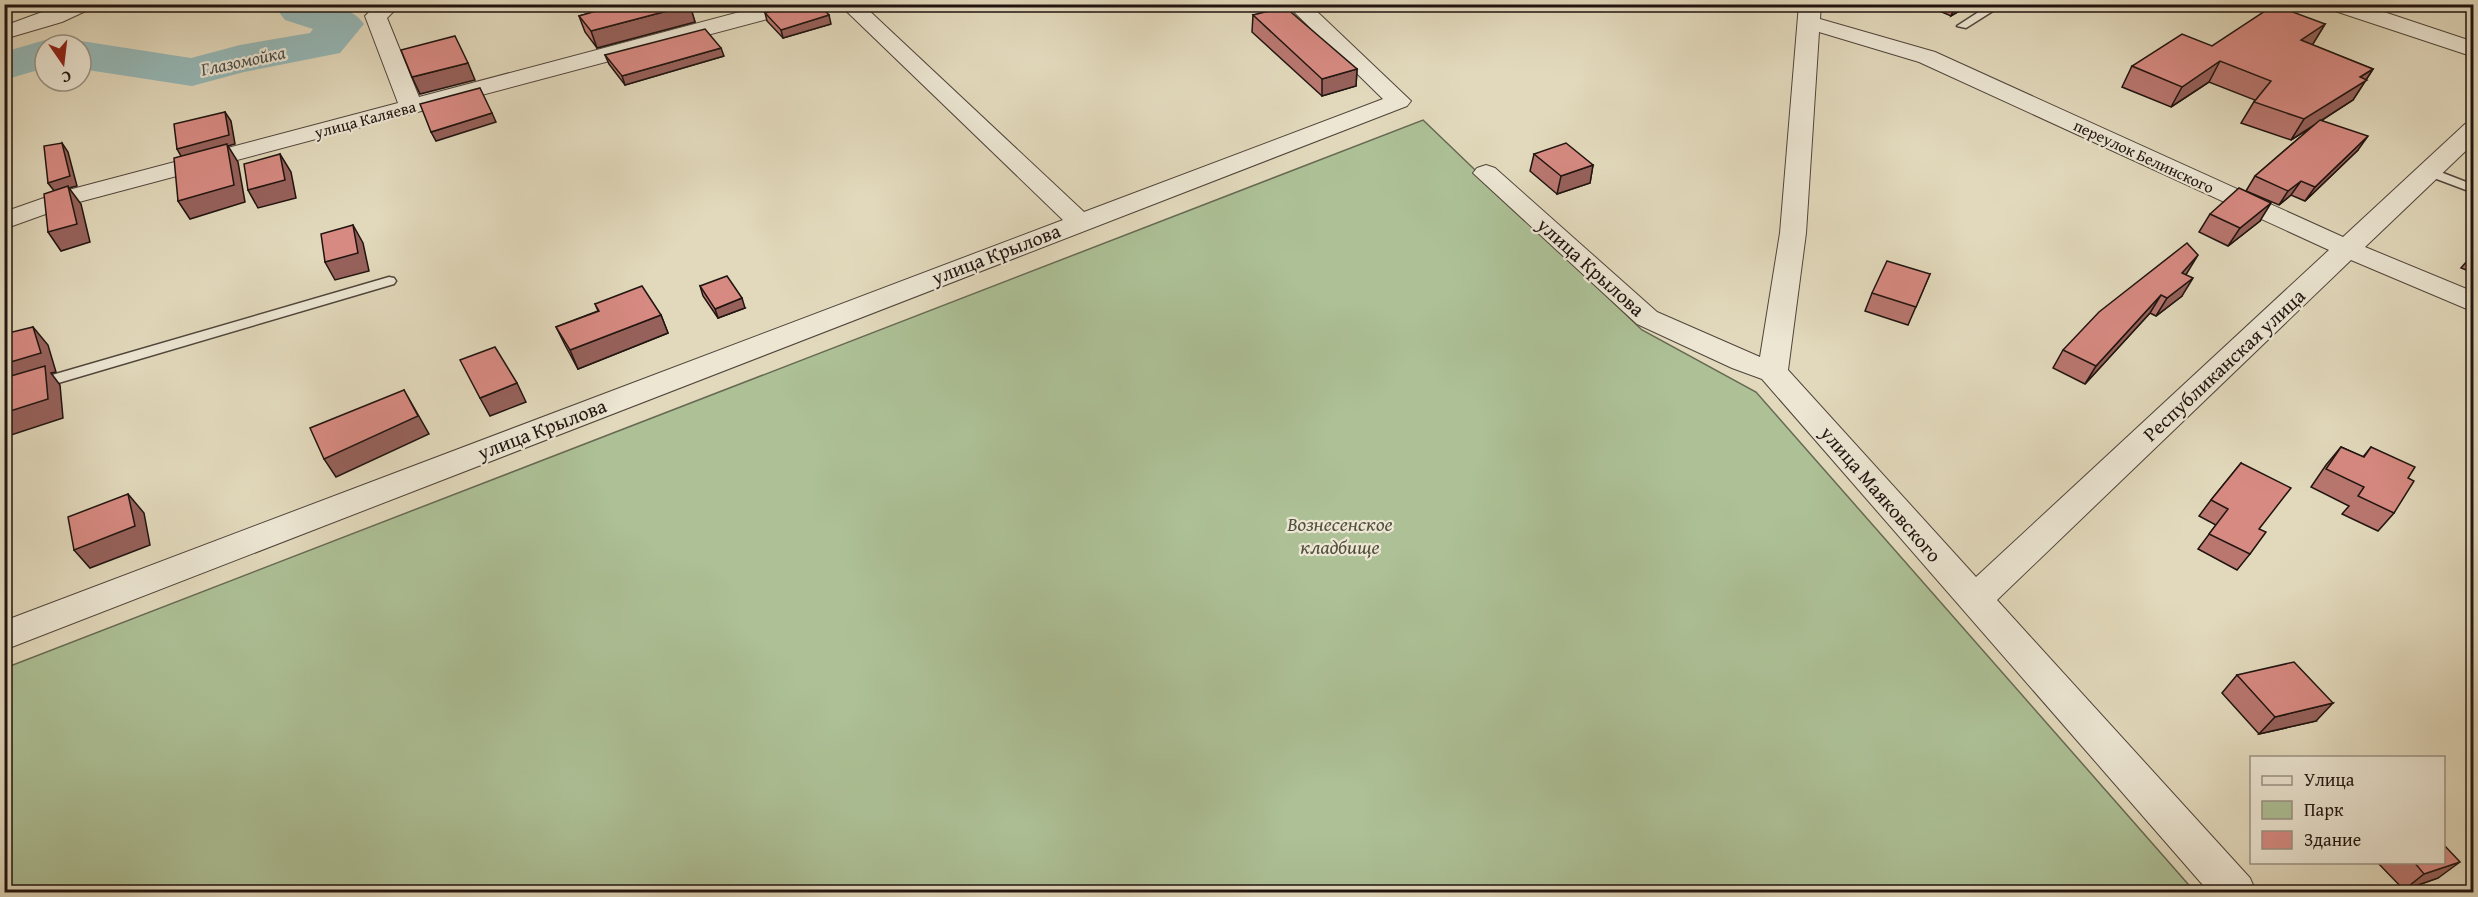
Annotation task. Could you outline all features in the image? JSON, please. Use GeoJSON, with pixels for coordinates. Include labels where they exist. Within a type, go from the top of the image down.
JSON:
{"type":"FeatureCollection","features":[{"type":"Feature","properties":{"kind":"street"},"geometry":{"type":"LineString","coordinates":[[4,33],[54,17],[82,4]]}},
{"type":"Feature","properties":{"kind":"street"},"geometry":{"type":"LineString","coordinates":[[391,4],[376,16],[411,106]]}},
{"type":"Feature","properties":{"kind":"street","name":"улица Каляева"},"geometry":{"type":"LineString","coordinates":[[4,221],[70,197],[797,4]]}},
{"type":"Feature","properties":{"kind":"street","name":"улица Крылова"},"geometry":{"type":"LineString","coordinates":[[849,4],[1080,222]]}},
{"type":"Feature","properties":{"kind":"street","name":"улица Крылова"},"geometry":{"type":"LineString","coordinates":[[4,636],[1399,101],[1296,4]]}},
{"type":"Feature","properties":{"kind":"street"},"geometry":{"type":"LineString","coordinates":[[2337,4],[2474,50]]}},
{"type":"Feature","properties":{"kind":"street"},"geometry":{"type":"LineString","coordinates":[[1773,372],[1793,233],[1810,14]]}},
{"type":"Feature","properties":{"kind":"street","name":"переулок Белинского"},"geometry":{"type":"LineString","coordinates":[[1810,14],[1927,57],[2348,249],[2474,303]]}},
{"type":"Feature","properties":{"kind":"street","name":"Республиканская улица"},"geometry":{"type":"LineString","coordinates":[[1974,600],[2474,129]]}},
{"type":"Feature","properties":{"kind":"street","name":"улица Крылова"},"geometry":{"type":"LineString","coordinates":[[1486,173],[1647,318],[1742,361],[1773,372]]}},
{"type":"Feature","properties":{"kind":"street","name":"улица Маяковского"},"geometry":{"type":"LineString","coordinates":[[1773,372],[2235,892]]}},
{"type":"Feature","properties":{"kind":"lane"},"geometry":{"type":"LineString","coordinates":[[1962,26],[2000,4]]}},
{"type":"Feature","properties":{"kind":"lane"},"geometry":{"type":"LineString","coordinates":[[2430,172],[2474,189]]}},
{"type":"Feature","properties":{"kind":"lane"},"geometry":{"type":"LineString","coordinates":[[4,394],[389,281]]}},
{"type":"Feature","properties":{"kind":"green space","name":"Вознесенское кладбище"},"geometry":{"type":"Polygon","coordinates":[[[1423,120],[1642,330],[1756,392],[2195,892],[5,892],[5,668],[1423,120]]]}},
{"type":"Feature","properties":{"kind":"building"},"geometry":{"type":"Polygon","coordinates":[[[616,4],[690,5],[591,31],[579,16],[616,4]]]}},
{"type":"Feature","properties":{"kind":"building"},"geometry":{"type":"Polygon","coordinates":[[[796,4],[819,4],[829,15],[781,30],[765,13],[796,4]]]}},
{"type":"Feature","properties":{"kind":"building"},"geometry":{"type":"Polygon","coordinates":[[[2274,5],[2325,24],[2301,40],[2373,69],[2360,77],[2367,80],[2304,119],[2254,102],[2271,81],[2220,61],[2182,87],[2132,66],[2182,34],[2212,46],[2274,5]]]}},
{"type":"Feature","properties":{"kind":"building"},"geometry":{"type":"Polygon","coordinates":[[[1285,7],[1357,69],[1322,79],[1253,15],[1285,7]]]}},
{"type":"Feature","properties":{"kind":"building"},"geometry":{"type":"Polygon","coordinates":[[[705,29],[721,48],[622,76],[605,55],[705,29]]]}},
{"type":"Feature","properties":{"kind":"building"},"geometry":{"type":"Polygon","coordinates":[[[455,36],[468,63],[412,77],[401,50],[455,36]]]}},
{"type":"Feature","properties":{"kind":"building"},"geometry":{"type":"Polygon","coordinates":[[[480,88],[492,113],[431,132],[420,104],[480,88]]]}},
{"type":"Feature","properties":{"kind":"building"},"geometry":{"type":"Polygon","coordinates":[[[225,112],[229,135],[177,149],[174,124],[225,112]]]}},
{"type":"Feature","properties":{"kind":"building"},"geometry":{"type":"Polygon","coordinates":[[[2320,120],[2368,136],[2315,187],[2301,181],[2288,191],[2255,176],[2320,120]]]}},
{"type":"Feature","properties":{"kind":"building"},"geometry":{"type":"Polygon","coordinates":[[[62,143],[70,176],[48,183],[44,146],[62,143]]]}},
{"type":"Feature","properties":{"kind":"building"},"geometry":{"type":"Polygon","coordinates":[[[1566,143],[1593,165],[1561,176],[1534,154],[1566,143]]]}},
{"type":"Feature","properties":{"kind":"building"},"geometry":{"type":"Polygon","coordinates":[[[227,144],[234,185],[178,201],[174,158],[227,144]]]}},
{"type":"Feature","properties":{"kind":"building"},"geometry":{"type":"Polygon","coordinates":[[[280,154],[285,180],[248,190],[244,164],[280,154]]]}},
{"type":"Feature","properties":{"kind":"building"},"geometry":{"type":"Polygon","coordinates":[[[68,186],[77,224],[48,232],[44,194],[68,186]]]}},
{"type":"Feature","properties":{"kind":"building"},"geometry":{"type":"Polygon","coordinates":[[[2239,188],[2271,203],[2240,228],[2210,214],[2239,188]]]}},
{"type":"Feature","properties":{"kind":"building"},"geometry":{"type":"Polygon","coordinates":[[[353,225],[358,253],[325,262],[321,234],[353,225]]]}},
{"type":"Feature","properties":{"kind":"building"},"geometry":{"type":"Polygon","coordinates":[[[2187,243],[2198,255],[2182,273],[2193,278],[2167,298],[2161,295],[2096,366],[2063,350],[2099,312],[2187,243]]]}},
{"type":"Feature","properties":{"kind":"building"},"geometry":{"type":"Polygon","coordinates":[[[1887,261],[1930,274],[1916,307],[1872,293],[1887,261]]]}},
{"type":"Feature","properties":{"kind":"building"},"geometry":{"type":"Polygon","coordinates":[[[727,276],[742,298],[715,309],[700,286],[727,276]]]}},
{"type":"Feature","properties":{"kind":"building"},"geometry":{"type":"Polygon","coordinates":[[[642,286],[661,315],[570,350],[556,327],[599,311],[595,304],[642,286]]]}},
{"type":"Feature","properties":{"kind":"building"},"geometry":{"type":"Polygon","coordinates":[[[33,327],[41,353],[4,364],[4,334],[33,327]]]}},
{"type":"Feature","properties":{"kind":"building"},"geometry":{"type":"Polygon","coordinates":[[[495,347],[517,383],[480,398],[460,360],[495,347]]]}},
{"type":"Feature","properties":{"kind":"building"},"geometry":{"type":"Polygon","coordinates":[[[45,366],[48,399],[4,413],[4,378],[45,366]]]}},
{"type":"Feature","properties":{"kind":"building"},"geometry":{"type":"Polygon","coordinates":[[[404,390],[418,416],[324,459],[310,428],[404,390]]]}},
{"type":"Feature","properties":{"kind":"building"},"geometry":{"type":"Polygon","coordinates":[[[2341,447],[2364,457],[2371,447],[2415,467],[2408,478],[2414,481],[2394,513],[2358,496],[2364,487],[2326,469],[2341,447]]]}},
{"type":"Feature","properties":{"kind":"building"},"geometry":{"type":"Polygon","coordinates":[[[2241,463],[2291,488],[2259,529],[2266,532],[2250,554],[2209,534],[2228,509],[2211,500],[2241,463]]]}},
{"type":"Feature","properties":{"kind":"building"},"geometry":{"type":"Polygon","coordinates":[[[128,494],[135,526],[74,550],[68,517],[128,494]]]}},
{"type":"Feature","properties":{"kind":"building"},"geometry":{"type":"Polygon","coordinates":[[[2294,662],[2333,703],[2275,717],[2237,675],[2294,662]]]}},
{"type":"Feature","properties":{"kind":"building"},"geometry":{"type":"Polygon","coordinates":[[[2445,846],[2460,862],[2424,874],[2416,864],[2445,864],[2445,846]]]}},
{"type":"Feature","properties":{"kind":"waterway","name":"Глазомойка"},"geometry":{"type":"LineString","coordinates":[[93,57],[192,72],[240,59],[324,44],[342,24],[300,11],[309,4]]}},
{"type":"Feature","properties":{"kind":"waterway","name":"Глазомойка"},"geometry":{"type":"LineString","coordinates":[[4,66],[33,58]]}}]}
